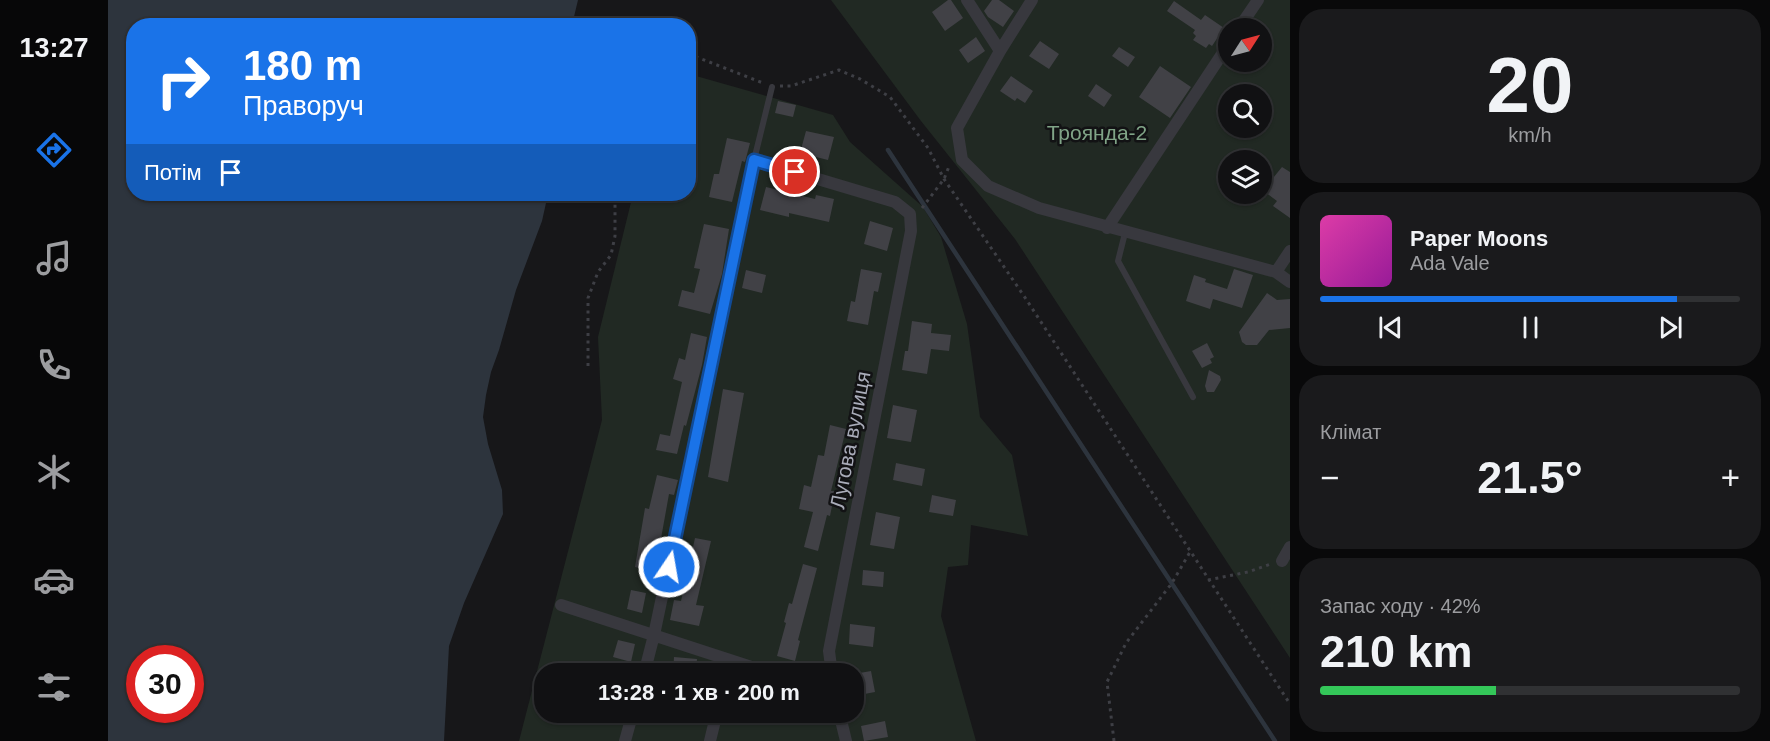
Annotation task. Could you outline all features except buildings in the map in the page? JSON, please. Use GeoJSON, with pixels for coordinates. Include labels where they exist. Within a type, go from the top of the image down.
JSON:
{"type":"FeatureCollection","features":[{"type":"Feature","properties":{"kind":"street"},"geometry":{"type":"LineString","coordinates":[[967,0],[1000,51]]}},
{"type":"Feature","properties":{"kind":"street"},"geometry":{"type":"LineString","coordinates":[[1032,0],[1000,51],[957,128],[962,160],[988,186],[1039,208],[1276,272],[1290,282]]}},
{"type":"Feature","properties":{"kind":"street"},"geometry":{"type":"LineString","coordinates":[[1246,18],[1258,0]]}},
{"type":"Feature","properties":{"kind":"street"},"geometry":{"type":"LineString","coordinates":[[1107,228],[1218,60]]}},
{"type":"Feature","properties":{"kind":"street"},"geometry":{"type":"LineString","coordinates":[[647,663],[754,160],[895,202],[910,214]]}},
{"type":"Feature","properties":{"kind":"street","name":"Лугова вулиця"},"geometry":{"type":"LineString","coordinates":[[831,663],[829,651],[911,231],[910,214]]}},
{"type":"Feature","properties":{"kind":"street"},"geometry":{"type":"LineString","coordinates":[[1276,272],[1290,251]]}},
{"type":"Feature","properties":{"kind":"street"},"geometry":{"type":"LineString","coordinates":[[1282,561],[1290,547]]}},
{"type":"Feature","properties":{"kind":"street"},"geometry":{"type":"LineString","coordinates":[[561,605],[739,663]]}},
{"type":"Feature","properties":{"kind":"street"},"geometry":{"type":"LineString","coordinates":[[625,741],[630,723]]}},
{"type":"Feature","properties":{"kind":"street"},"geometry":{"type":"LineString","coordinates":[[710,741],[714,723]]}},
{"type":"Feature","properties":{"kind":"street"},"geometry":{"type":"LineString","coordinates":[[842,723],[846,741]]}},
{"type":"Feature","properties":{"kind":"lane"},"geometry":{"type":"LineString","coordinates":[[754,160],[772,87]]}},
{"type":"Feature","properties":{"kind":"lane"},"geometry":{"type":"LineString","coordinates":[[1125,233],[1118,261],[1193,397]]}},
{"type":"Feature","properties":{"kind":"path"},"geometry":{"type":"LineString","coordinates":[[696,57],[772,87],[791,86],[839,70],[860,79],[890,97],[928,148],[944,179],[1026,300],[1290,704]]}},
{"type":"Feature","properties":{"kind":"path"},"geometry":{"type":"LineString","coordinates":[[910,214],[923,207],[944,179]]}},
{"type":"Feature","properties":{"kind":"path"},"geometry":{"type":"LineString","coordinates":[[588,366],[588,298],[598,272],[611,255],[615,236],[615,201]]}},
{"type":"Feature","properties":{"kind":"path"},"geometry":{"type":"LineString","coordinates":[[1114,741],[1107,682],[1126,643],[1172,583],[1190,552]]}},
{"type":"Feature","properties":{"kind":"path"},"geometry":{"type":"LineString","coordinates":[[1209,580],[1248,572],[1282,561]]}},
{"type":"Feature","properties":{"kind":"green space","name":"Троянда-2"},"geometry":{"type":"Polygon","coordinates":[[[831,0],[1290,0],[1290,658],[1015,239],[921,121],[831,0]]]}},
{"type":"Feature","properties":{"kind":"green space"},"geometry":{"type":"Polygon","coordinates":[[[696,76],[833,115],[850,142],[923,207],[941,237],[967,324],[980,417],[1012,455],[1028,536],[971,525],[968,565],[948,567],[941,616],[976,741],[519,741],[534,683],[534,723],[864,723],[864,663],[539,663],[602,420],[598,337],[631,201],[696,201],[696,76]]]}},
{"type":"Feature","properties":{"kind":"shaded area"},"geometry":{"type":"Polygon","coordinates":[[[108,0],[578,0],[574,18],[126,18],[126,201],[546,201],[542,221],[516,290],[486,395],[483,417],[488,444],[502,490],[503,514],[464,603],[449,646],[444,741],[108,741],[108,0]]]}},
{"type":"Feature","properties":{"kind":"waterway"},"geometry":{"type":"LineString","coordinates":[[888,150],[1275,741]]}},
{"type":"Feature","properties":{"kind":"route"},"geometry":{"type":"LineString","coordinates":[[669,567],[754,160],[795,172]]}}]}
